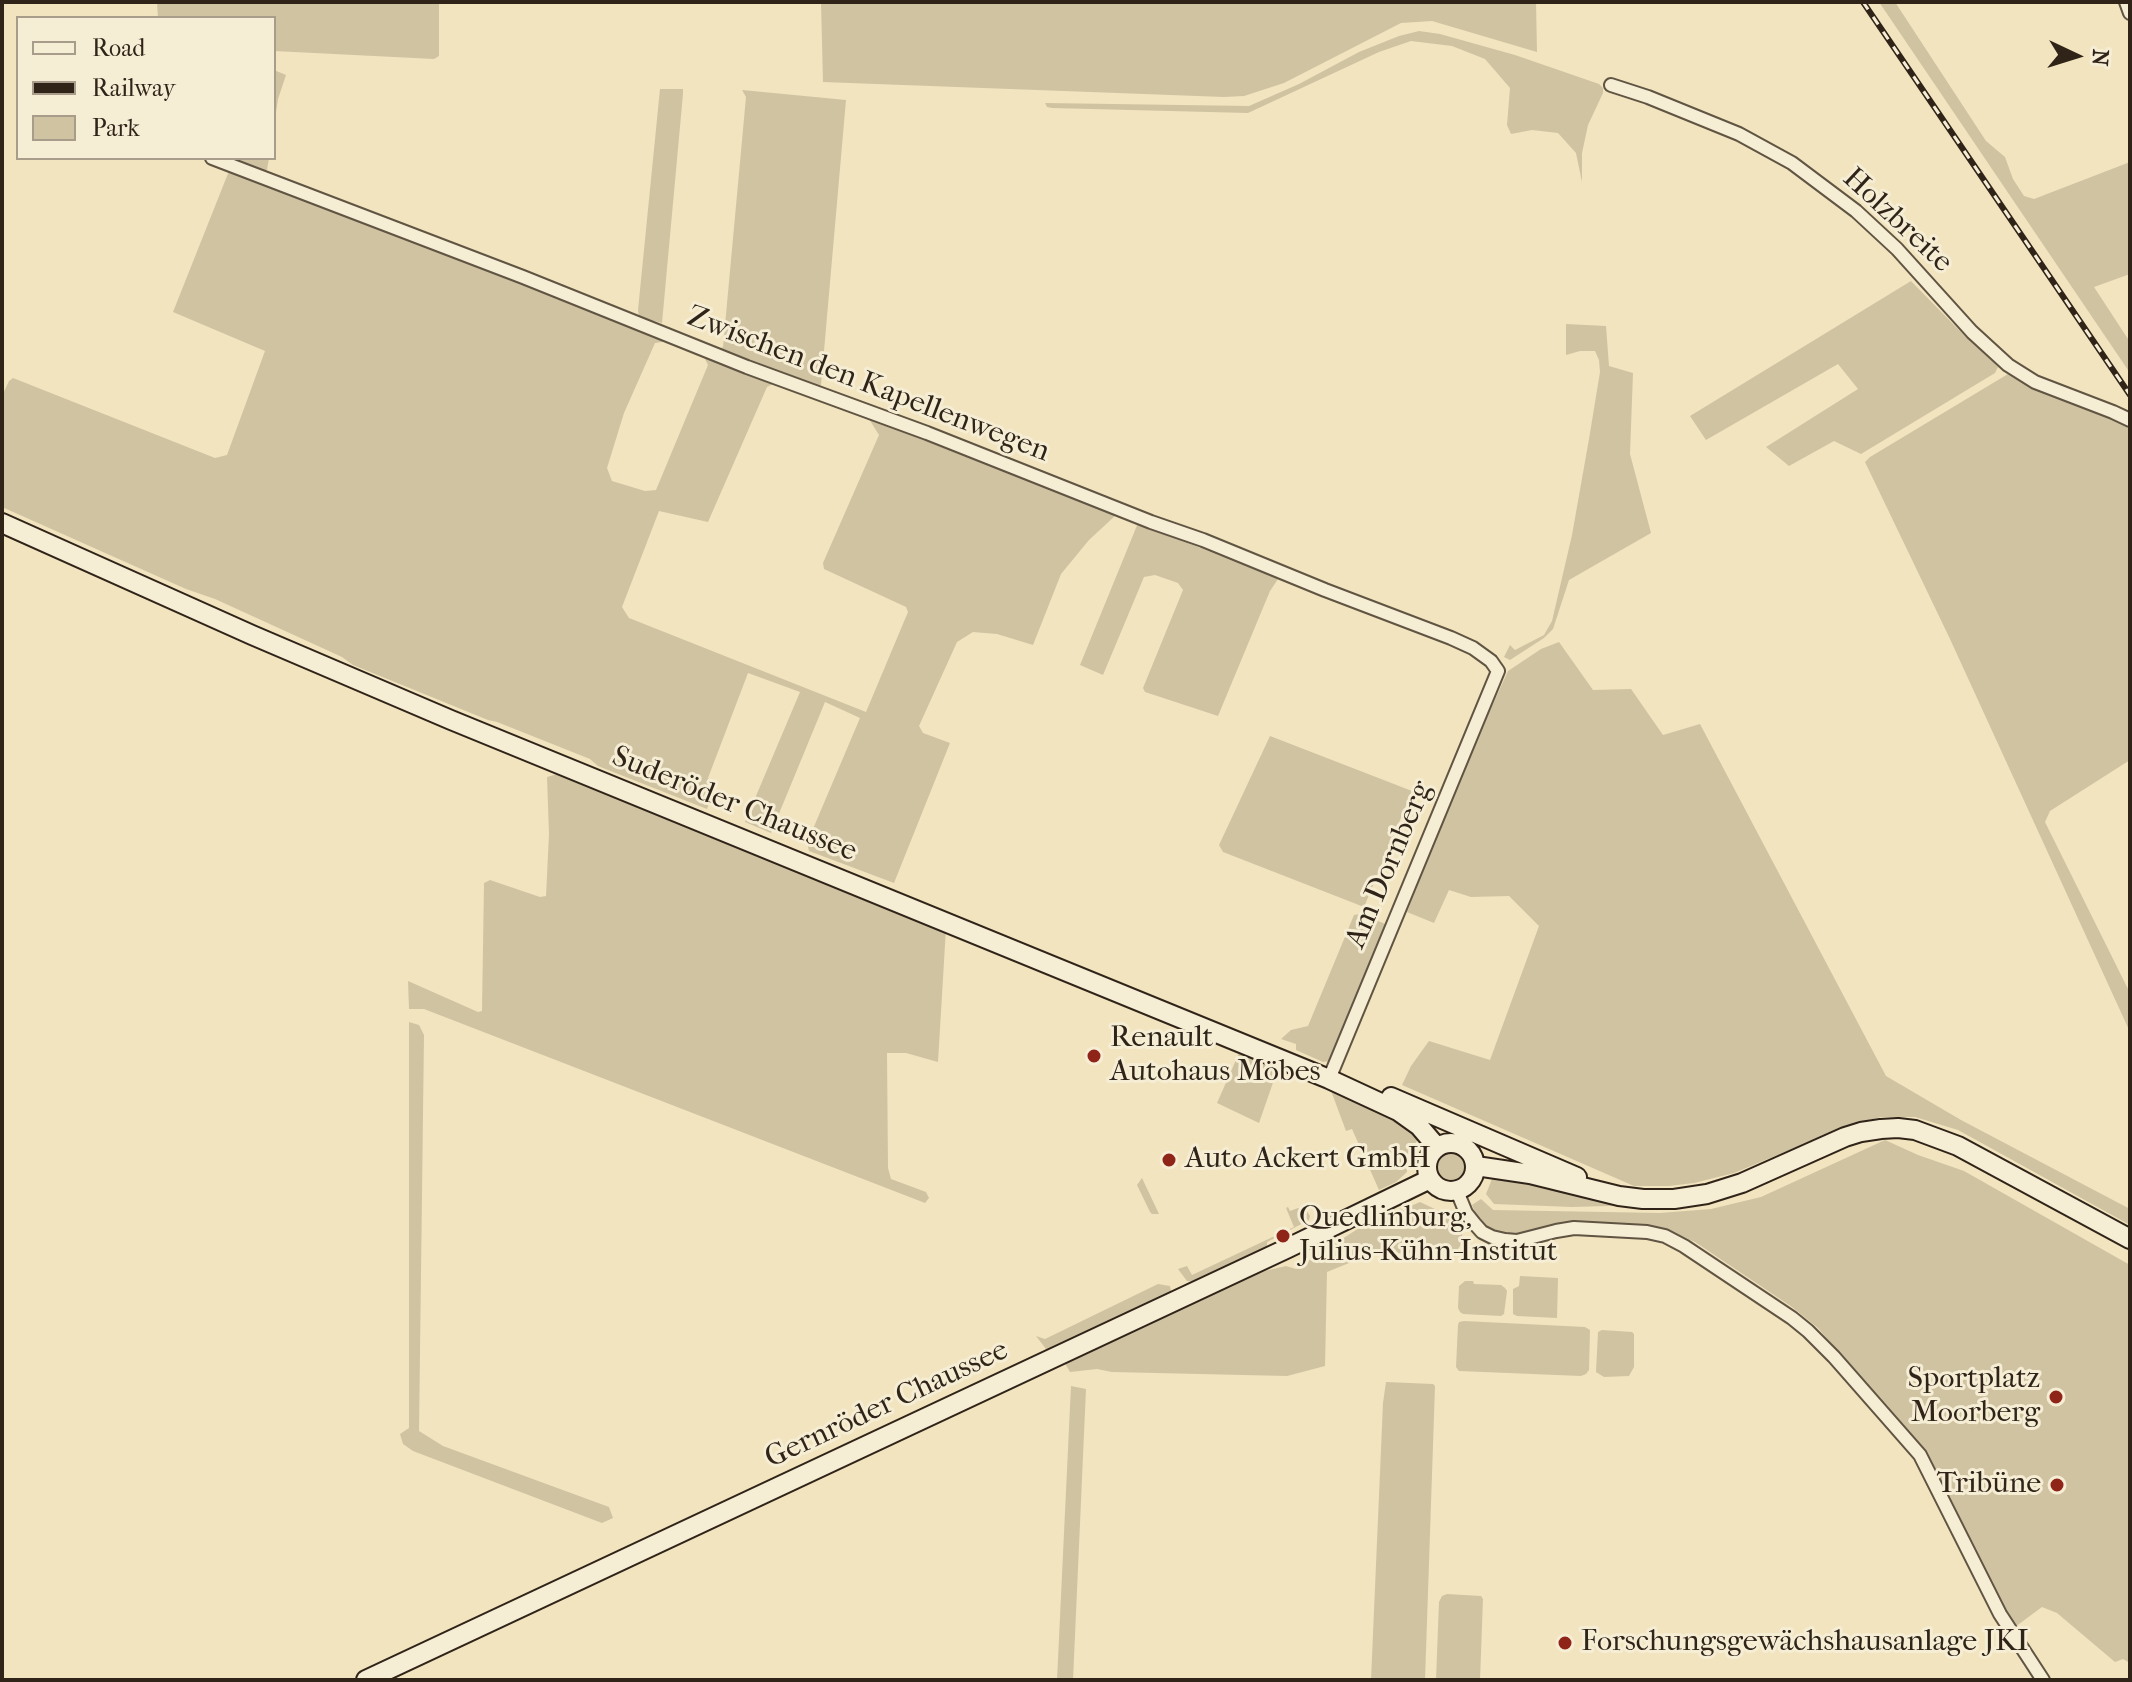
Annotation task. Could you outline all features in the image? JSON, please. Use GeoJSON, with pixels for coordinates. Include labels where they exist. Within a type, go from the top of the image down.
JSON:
{"type":"FeatureCollection","features":[{"type":"Feature","properties":{"kind":"main road","name":"Suderöder Chaussee"},"geometry":{"type":"LineString","coordinates":[[2,523],[451,720],[1329,1079],[1398,1111],[1419,1126],[1437,1147]]}},
{"type":"Feature","properties":{"kind":"main road"},"geometry":{"type":"LineString","coordinates":[[1369,1097],[1391,1097],[1590,1182],[1608,1194]]}},
{"type":"Feature","properties":{"kind":"main road"},"geometry":{"type":"LineString","coordinates":[[1476,1166],[1530,1174],[1608,1194],[1658,1199],[1707,1194],[1742,1183],[1845,1137],[1898,1128],[1915,1130],[1958,1146],[2130,1239]]}},
{"type":"Feature","properties":{"kind":"main road"},"geometry":{"type":"LineString","coordinates":[[1452,1143],[1464,1146],[1476,1166],[1472,1181],[1457,1191],[1436,1186],[1427,1171],[1428,1160],[1437,1147],[1452,1143]]}},
{"type":"Feature","properties":{"kind":"main road","name":"Gernröder Chaussee"},"geometry":{"type":"LineString","coordinates":[[366,1680],[1298,1244],[1430,1179]]}},
{"type":"Feature","properties":{"kind":"street"},"geometry":{"type":"LineString","coordinates":[[2126,2],[2130,13]]}},
{"type":"Feature","properties":{"kind":"street","name":"Holzbreite"},"geometry":{"type":"LineString","coordinates":[[1611,85],[1739,134],[1792,163],[1856,211],[1897,249],[1972,332],[2008,365],[2035,382],[2130,420]]}},
{"type":"Feature","properties":{"kind":"street","name":"Zwischen den Kapellenwegen"},"geometry":{"type":"LineString","coordinates":[[217,160],[1451,638],[1473,648],[1491,661],[1498,671]]}},
{"type":"Feature","properties":{"kind":"street","name":"Am Dornberg"},"geometry":{"type":"LineString","coordinates":[[1329,1079],[1498,671]]}},
{"type":"Feature","properties":{"kind":"street"},"geometry":{"type":"LineString","coordinates":[[1457,1191],[1466,1213],[1482,1232],[1505,1240],[1517,1241],[1574,1228],[1647,1232],[1665,1236],[1808,1331],[1920,1455],[2000,1614],[2043,1680]]}},
{"type":"Feature","properties":{"kind":"green space"},"geometry":{"type":"Polygon","coordinates":[[[157,2],[439,2],[439,56],[434,59],[276,51],[276,16],[158,16],[157,2]]]}},
{"type":"Feature","properties":{"kind":"green space"},"geometry":{"type":"Polygon","coordinates":[[[821,2],[1536,2],[1537,52],[1432,21],[1401,23],[1284,83],[1244,96],[823,82],[821,2]]]}},
{"type":"Feature","properties":{"kind":"green space"},"geometry":{"type":"Polygon","coordinates":[[[1879,2],[1895,2],[1986,141],[2005,157],[2013,179],[2024,196],[2034,199],[2130,162],[2130,274],[2094,287],[2130,342],[2130,373],[1879,2]]]}},
{"type":"Feature","properties":{"kind":"green space"},"geometry":{"type":"Polygon","coordinates":[[[1419,31],[1515,55],[1599,84],[1603,93],[1588,125],[1582,153],[1582,182],[1576,153],[1558,133],[1532,130],[1511,134],[1507,125],[1510,88],[1485,59],[1452,46],[1411,41],[1379,52],[1248,113],[1052,108],[1045,103],[1249,106],[1359,52],[1419,31]]]}},
{"type":"Feature","properties":{"kind":"green space"},"geometry":{"type":"Polygon","coordinates":[[[276,71],[286,75],[276,112],[276,71]]]}},
{"type":"Feature","properties":{"kind":"green space"},"geometry":{"type":"Polygon","coordinates":[[[660,89],[683,89],[662,323],[639,317],[638,310],[660,89]]]}},
{"type":"Feature","properties":{"kind":"green space"},"geometry":{"type":"Polygon","coordinates":[[[742,90],[846,100],[821,385],[816,387],[718,350],[723,347],[746,97],[742,90]]]}},
{"type":"Feature","properties":{"kind":"green space"},"geometry":{"type":"Polygon","coordinates":[[[234,160],[269,160],[267,170],[261,171],[234,160]]]}},
{"type":"Feature","properties":{"kind":"green space"},"geometry":{"type":"Polygon","coordinates":[[[229,171],[343,215],[346,210],[467,263],[669,341],[655,343],[624,413],[607,468],[612,481],[645,491],[656,490],[708,365],[704,357],[773,384],[767,387],[708,522],[659,511],[622,607],[629,618],[866,712],[908,612],[906,607],[824,569],[823,563],[879,435],[869,419],[1116,515],[1089,540],[1061,574],[1033,645],[997,634],[973,632],[957,642],[919,726],[923,733],[950,743],[894,883],[809,851],[807,843],[860,718],[825,702],[771,833],[745,822],[800,692],[748,673],[708,778],[715,785],[707,809],[353,665],[342,657],[215,599],[2,507],[2,396],[13,378],[215,458],[227,455],[265,351],[173,312],[229,171]]]}},
{"type":"Feature","properties":{"kind":"green space"},"geometry":{"type":"Polygon","coordinates":[[[1911,281],[1998,367],[1995,373],[1861,454],[1834,441],[1789,466],[1766,447],[1858,389],[1838,364],[1706,440],[1690,416],[1911,281]]]}},
{"type":"Feature","properties":{"kind":"green space"},"geometry":{"type":"Polygon","coordinates":[[[1566,324],[1606,326],[1609,366],[1633,373],[1630,454],[1651,533],[1569,580],[1553,629],[1510,660],[1504,657],[1510,645],[1515,650],[1544,635],[1552,621],[1572,535],[1589,439],[1600,372],[1599,360],[1595,351],[1566,355],[1566,324]]]}},
{"type":"Feature","properties":{"kind":"green space"},"geometry":{"type":"Polygon","coordinates":[[[2008,374],[2112,417],[2130,429],[2130,760],[2050,811],[2045,822],[2130,993],[2130,1032],[1950,639],[1865,462],[2008,374]]]}},
{"type":"Feature","properties":{"kind":"green space"},"geometry":{"type":"Polygon","coordinates":[[[1138,523],[1278,579],[1270,591],[1218,716],[1145,692],[1143,688],[1183,590],[1178,583],[1155,575],[1144,577],[1103,675],[1080,665],[1138,523]]]}},
{"type":"Feature","properties":{"kind":"green space"},"geometry":{"type":"Polygon","coordinates":[[[1559,642],[1593,690],[1631,689],[1663,735],[1700,724],[1886,1076],[1961,1120],[2130,1209],[2130,1225],[1958,1130],[1915,1117],[1881,1117],[1850,1125],[1734,1173],[1694,1183],[1634,1186],[1402,1085],[1429,1041],[1490,1060],[1539,926],[1509,896],[1471,897],[1449,890],[1434,923],[1407,912],[1461,774],[1508,671],[1541,649],[1559,642]]]}},
{"type":"Feature","properties":{"kind":"green space"},"geometry":{"type":"Polygon","coordinates":[[[1270,736],[1412,791],[1364,907],[1223,852],[1219,845],[1270,736]]]}},
{"type":"Feature","properties":{"kind":"green space"},"geometry":{"type":"Polygon","coordinates":[[[561,773],[946,928],[938,1062],[906,1053],[887,1053],[888,1168],[891,1179],[926,1192],[929,1198],[925,1203],[424,1009],[409,1009],[408,981],[478,1012],[482,1011],[484,883],[490,880],[540,897],[546,896],[549,834],[547,777],[561,773]]]}},
{"type":"Feature","properties":{"kind":"green space"},"geometry":{"type":"Polygon","coordinates":[[[1360,914],[1388,925],[1330,1061],[1323,1062],[1296,1050],[1296,1044],[1281,1039],[1291,1030],[1308,1026],[1354,915],[1360,914]]]}},
{"type":"Feature","properties":{"kind":"green space"},"geometry":{"type":"Polygon","coordinates":[[[409,1022],[419,1025],[424,1035],[419,1431],[443,1446],[609,1507],[613,1518],[602,1523],[413,1451],[403,1444],[400,1434],[409,1428],[409,1022]]]}},
{"type":"Feature","properties":{"kind":"green space"},"geometry":{"type":"Polygon","coordinates":[[[1240,1051],[1270,1064],[1276,1074],[1259,1123],[1217,1103],[1240,1051]]]}},
{"type":"Feature","properties":{"kind":"green space"},"geometry":{"type":"Polygon","coordinates":[[[1330,1088],[1377,1107],[1407,1127],[1418,1140],[1409,1150],[1407,1172],[1396,1182],[1379,1190],[1352,1129],[1346,1131],[1330,1088]]]}},
{"type":"Feature","properties":{"kind":"green space"},"geometry":{"type":"Polygon","coordinates":[[[1885,1140],[1964,1171],[2130,1265],[2130,1663],[2123,1659],[2115,1662],[2057,1613],[2042,1607],[2015,1627],[1918,1445],[1818,1328],[1792,1307],[1695,1242],[1660,1227],[1574,1224],[1513,1236],[1487,1228],[1478,1219],[1472,1205],[1481,1199],[1493,1210],[1660,1213],[1711,1209],[1761,1197],[1885,1140]]]}},
{"type":"Feature","properties":{"kind":"green space"},"geometry":{"type":"Polygon","coordinates":[[[1451,1152],[1462,1156],[1466,1167],[1462,1178],[1451,1182],[1440,1178],[1436,1167],[1440,1156],[1451,1152]]]}},
{"type":"Feature","properties":{"kind":"green space"},"geometry":{"type":"Polygon","coordinates":[[[1142,1178],[1159,1214],[1150,1212],[1137,1185],[1142,1178]]]}},
{"type":"Feature","properties":{"kind":"green space"},"geometry":{"type":"Polygon","coordinates":[[[1505,1178],[1644,1205],[1572,1207],[1494,1204],[1486,1194],[1492,1179],[1505,1178]]]}},
{"type":"Feature","properties":{"kind":"green space"},"geometry":{"type":"Polygon","coordinates":[[[1420,1202],[1437,1210],[1452,1211],[1464,1226],[1460,1246],[1455,1253],[1448,1253],[1444,1247],[1435,1252],[1371,1254],[1327,1272],[1325,1366],[1287,1376],[1112,1372],[1097,1369],[1070,1372],[1063,1360],[1243,1276],[1286,1266],[1296,1269],[1391,1210],[1420,1202]]]}},
{"type":"Feature","properties":{"kind":"green space"},"geometry":{"type":"Polygon","coordinates":[[[1288,1207],[1290,1211],[1298,1208],[1307,1211],[1309,1220],[1267,1242],[1267,1246],[1242,1262],[1197,1282],[1187,1281],[1178,1269],[1187,1266],[1192,1275],[1294,1227],[1288,1207]]]}},
{"type":"Feature","properties":{"kind":"green space"},"geometry":{"type":"Polygon","coordinates":[[[1520,1276],[1558,1278],[1557,1318],[1513,1314],[1513,1289],[1519,1286],[1520,1276]]]}},
{"type":"Feature","properties":{"kind":"green space"},"geometry":{"type":"Polygon","coordinates":[[[1465,1281],[1505,1288],[1504,1314],[1460,1312],[1459,1286],[1465,1281]]]}},
{"type":"Feature","properties":{"kind":"green space"},"geometry":{"type":"Polygon","coordinates":[[[1158,1284],[1170,1286],[1171,1291],[1164,1298],[1053,1349],[1046,1349],[1036,1336],[1045,1339],[1158,1284]]]}},
{"type":"Feature","properties":{"kind":"green space"},"geometry":{"type":"Polygon","coordinates":[[[1464,1321],[1585,1327],[1590,1330],[1589,1370],[1581,1376],[1459,1371],[1456,1367],[1458,1325],[1464,1321]]]}},
{"type":"Feature","properties":{"kind":"green space"},"geometry":{"type":"Polygon","coordinates":[[[1598,1332],[1634,1334],[1634,1367],[1629,1376],[1604,1377],[1596,1372],[1598,1332]]]}},
{"type":"Feature","properties":{"kind":"green space"},"geometry":{"type":"Polygon","coordinates":[[[1386,1382],[1435,1386],[1425,1680],[1371,1680],[1386,1382]]]}},
{"type":"Feature","properties":{"kind":"green space"},"geometry":{"type":"Polygon","coordinates":[[[1071,1386],[1086,1389],[1073,1680],[1057,1680],[1071,1386]]]}},
{"type":"Feature","properties":{"kind":"green space"},"geometry":{"type":"Polygon","coordinates":[[[1447,1594],[1481,1596],[1483,1599],[1480,1680],[1436,1680],[1439,1602],[1447,1594]]]}},
{"type":"Feature","properties":{"kind":"railway"},"geometry":{"type":"LineString","coordinates":[[1863,2],[2130,395]]}},
{"type":"Feature","properties":{"kind":"place","name":"Renault Autohaus Möbes"},"geometry":{"type":"Point","coordinates":[1094,1056]}},
{"type":"Feature","properties":{"kind":"place","name":"Auto Ackert GmbH"},"geometry":{"type":"Point","coordinates":[1169,1160]}},
{"type":"Feature","properties":{"kind":"place","name":"Quedlinburg, Julius-Kühn-Institut"},"geometry":{"type":"Point","coordinates":[1283,1236]}},
{"type":"Feature","properties":{"kind":"place","name":"Sportplatz Moorberg"},"geometry":{"type":"Point","coordinates":[2056,1397]}},
{"type":"Feature","properties":{"kind":"place","name":"Tribüne"},"geometry":{"type":"Point","coordinates":[2057,1485]}},
{"type":"Feature","properties":{"kind":"place","name":"Forschungsgewächshausanlage JKI"},"geometry":{"type":"Point","coordinates":[1565,1643]}}]}
